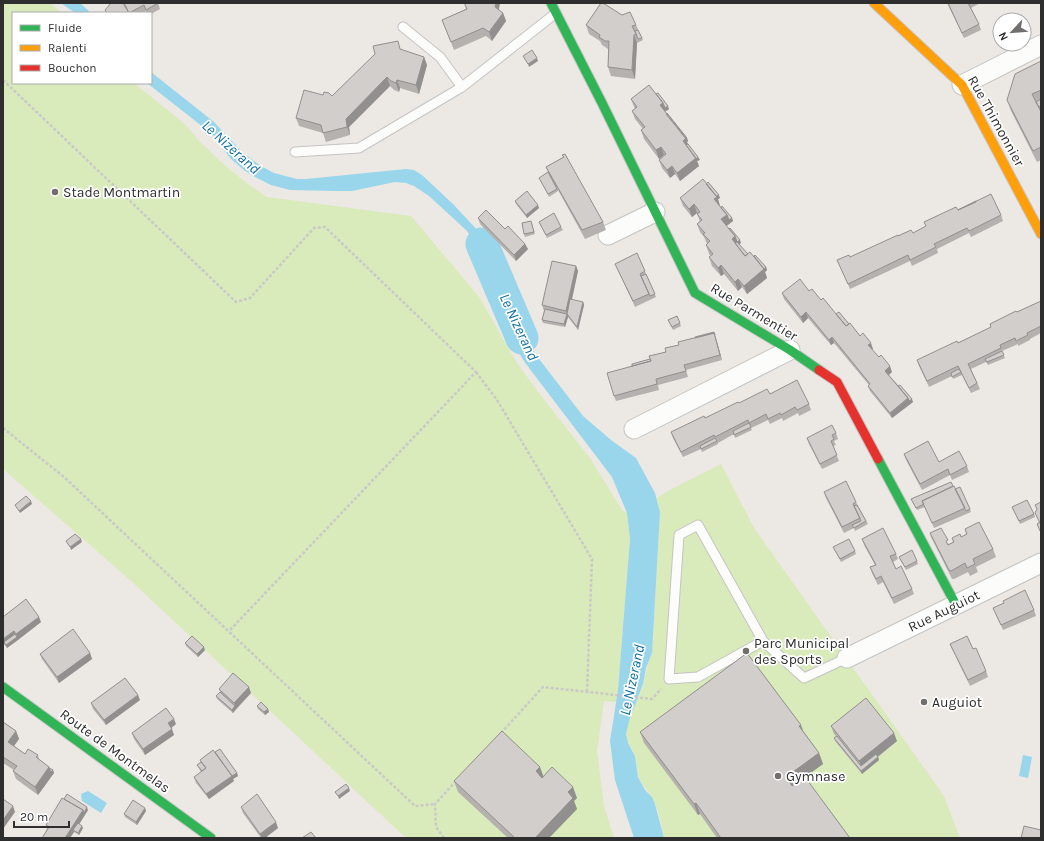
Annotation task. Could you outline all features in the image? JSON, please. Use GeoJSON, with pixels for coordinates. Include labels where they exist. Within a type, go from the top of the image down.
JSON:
{"type":"FeatureCollection","features":[{"type":"Feature","properties":{"kind":"street","name":"Rue Parmentier"},"geometry":{"type":"LineString","coordinates":[[551,3],[695,293],[790,350],[837,382],[956,605]]}},
{"type":"Feature","properties":{"kind":"street","name":"Rue Thimonnier"},"geometry":{"type":"LineString","coordinates":[[874,3],[962,85],[1041,234]]}},
{"type":"Feature","properties":{"kind":"street"},"geometry":{"type":"LineString","coordinates":[[962,85],[1041,45]]}},
{"type":"Feature","properties":{"kind":"street"},"geometry":{"type":"LineString","coordinates":[[608,235],[655,212]]}},
{"type":"Feature","properties":{"kind":"street"},"geometry":{"type":"LineString","coordinates":[[634,429],[790,350]]}},
{"type":"Feature","properties":{"kind":"street","name":"Rue Auguiot"},"geometry":{"type":"LineString","coordinates":[[847,658],[1041,564]]}},
{"type":"Feature","properties":{"kind":"street","name":"Route de Montmelas"},"geometry":{"type":"LineString","coordinates":[[3,687],[211,838]]}},
{"type":"Feature","properties":{"kind":"lane"},"geometry":{"type":"LineString","coordinates":[[295,152],[359,148],[462,87],[556,13]]}},
{"type":"Feature","properties":{"kind":"lane"},"geometry":{"type":"LineString","coordinates":[[403,27],[440,57],[462,87]]}},
{"type":"Feature","properties":{"kind":"lane"},"geometry":{"type":"LineString","coordinates":[[763,641],[698,678],[669,679],[679,534],[698,524],[763,641],[804,678],[847,658]]}},
{"type":"Feature","properties":{"kind":"path"},"geometry":{"type":"LineString","coordinates":[[3,80],[236,302],[250,298],[314,228],[325,227],[476,372],[497,400],[592,559],[586,692]]}},
{"type":"Feature","properties":{"kind":"path"},"geometry":{"type":"LineString","coordinates":[[228,631],[476,372]]}},
{"type":"Feature","properties":{"kind":"path"},"geometry":{"type":"LineString","coordinates":[[3,428],[64,477],[415,806],[435,804],[456,781]]}},
{"type":"Feature","properties":{"kind":"path"},"geometry":{"type":"LineString","coordinates":[[500,734],[543,687],[652,699],[669,679]]}},
{"type":"Feature","properties":{"kind":"path"},"geometry":{"type":"LineString","coordinates":[[435,804],[436,827],[444,838]]}},
{"type":"Feature","properties":{"kind":"green space"},"geometry":{"type":"Polygon","coordinates":[[[3,3],[51,3],[60,12],[12,12],[12,84],[135,84],[186,125],[197,139],[222,163],[249,185],[267,197],[411,216],[480,298],[515,360],[590,458],[622,510],[627,513],[630,539],[618,690],[616,702],[604,701],[597,751],[604,806],[614,838],[406,838],[130,580],[3,469],[3,3]]]}},
{"type":"Feature","properties":{"kind":"green space","name":"Parc Municipal des Sports"},"geometry":{"type":"Polygon","coordinates":[[[721,464],[754,528],[944,796],[960,838],[664,838],[660,817],[651,795],[640,780],[635,756],[626,737],[628,722],[643,686],[652,653],[660,512],[657,498],[721,464]]]}},
{"type":"Feature","properties":{"kind":"water"},"geometry":{"type":"Polygon","coordinates":[[[61,3],[80,3],[90,12],[74,12],[61,3]]]}},
{"type":"Feature","properties":{"kind":"water"},"geometry":{"type":"Polygon","coordinates":[[[152,73],[214,122],[243,153],[274,173],[297,179],[306,179],[406,169],[414,170],[422,175],[453,204],[480,233],[508,284],[492,290],[477,244],[466,230],[429,196],[414,186],[406,183],[395,182],[352,191],[290,190],[271,185],[244,170],[231,159],[212,134],[148,84],[152,84],[152,73]]]}},
{"type":"Feature","properties":{"kind":"water"},"geometry":{"type":"Polygon","coordinates":[[[512,293],[516,299],[528,340],[536,355],[583,416],[611,440],[636,458],[655,493],[660,512],[652,653],[626,734],[628,743],[635,756],[638,777],[655,804],[664,838],[634,838],[615,780],[610,741],[618,690],[630,539],[627,513],[612,477],[526,364],[512,341],[497,301],[512,293]]]}},
{"type":"Feature","properties":{"kind":"water"},"geometry":{"type":"Polygon","coordinates":[[[1023,755],[1032,757],[1028,778],[1019,776],[1023,755]]]}},
{"type":"Feature","properties":{"kind":"water"},"geometry":{"type":"Polygon","coordinates":[[[88,791],[107,803],[101,813],[82,801],[81,794],[88,791]]]}},
{"type":"Feature","properties":{"kind":"building"},"geometry":{"type":"Polygon","coordinates":[[[111,3],[123,3],[128,12],[106,12],[105,10],[111,3]]]}},
{"type":"Feature","properties":{"kind":"building"},"geometry":{"type":"Polygon","coordinates":[[[124,3],[158,3],[146,10],[144,5],[128,12],[124,3]]]}},
{"type":"Feature","properties":{"kind":"building"},"geometry":{"type":"Polygon","coordinates":[[[465,3],[496,3],[495,7],[503,13],[489,32],[483,28],[451,42],[442,20],[467,9],[465,3]]]}},
{"type":"Feature","properties":{"kind":"building"},"geometry":{"type":"Polygon","coordinates":[[[601,3],[622,15],[630,12],[636,25],[632,26],[636,34],[634,35],[632,70],[608,67],[609,41],[605,41],[599,37],[600,35],[586,25],[601,3]]]}},
{"type":"Feature","properties":{"kind":"building"},"geometry":{"type":"Polygon","coordinates":[[[948,3],[968,3],[979,24],[962,33],[948,3]]]}},
{"type":"Feature","properties":{"kind":"building"},"geometry":{"type":"Polygon","coordinates":[[[638,30],[642,38],[638,39],[635,31],[638,30]]]}},
{"type":"Feature","properties":{"kind":"building"},"geometry":{"type":"Polygon","coordinates":[[[398,41],[400,49],[424,57],[416,85],[397,80],[396,83],[387,77],[346,119],[347,127],[323,133],[321,125],[296,118],[304,90],[323,95],[324,92],[329,93],[332,96],[375,54],[373,46],[398,41]]]}},
{"type":"Feature","properties":{"kind":"building"},"geometry":{"type":"Polygon","coordinates":[[[532,50],[537,58],[528,64],[523,56],[532,50]]]}},
{"type":"Feature","properties":{"kind":"building"},"geometry":{"type":"Polygon","coordinates":[[[1041,61],[1041,90],[1032,94],[1041,112],[1041,147],[1033,151],[1007,100],[1015,74],[1041,61]]]}},
{"type":"Feature","properties":{"kind":"building"},"geometry":{"type":"Polygon","coordinates":[[[649,85],[663,103],[660,105],[686,138],[683,141],[696,158],[677,173],[672,166],[667,170],[659,160],[666,154],[661,147],[656,150],[641,130],[645,127],[632,111],[637,107],[631,99],[649,85]]]}},
{"type":"Feature","properties":{"kind":"building"},"geometry":{"type":"Polygon","coordinates":[[[658,93],[668,106],[665,108],[656,94],[658,93]]]}},
{"type":"Feature","properties":{"kind":"building"},"geometry":{"type":"Polygon","coordinates":[[[1041,99],[1041,106],[1039,107],[1036,102],[1041,99]]]}},
{"type":"Feature","properties":{"kind":"building"},"geometry":{"type":"Polygon","coordinates":[[[667,113],[687,138],[686,139],[666,114],[667,113]]]}},
{"type":"Feature","properties":{"kind":"building"},"geometry":{"type":"Polygon","coordinates":[[[688,144],[698,157],[696,159],[686,145],[688,144]]]}},
{"type":"Feature","properties":{"kind":"building"},"geometry":{"type":"Polygon","coordinates":[[[565,154],[603,222],[582,230],[546,167],[564,157],[562,155],[565,154]]]}},
{"type":"Feature","properties":{"kind":"building"},"geometry":{"type":"Polygon","coordinates":[[[548,172],[557,189],[548,194],[539,178],[548,172]]]}},
{"type":"Feature","properties":{"kind":"building"},"geometry":{"type":"Polygon","coordinates":[[[703,179],[717,197],[714,199],[727,215],[721,219],[735,236],[732,239],[745,256],[750,252],[764,269],[744,286],[738,279],[735,282],[721,265],[718,268],[709,257],[713,254],[706,245],[710,241],[703,234],[705,233],[697,224],[702,220],[697,214],[700,212],[694,204],[689,209],[680,198],[703,179]]]}},
{"type":"Feature","properties":{"kind":"building"},"geometry":{"type":"Polygon","coordinates":[[[708,182],[719,195],[716,196],[706,184],[708,182]]]}},
{"type":"Feature","properties":{"kind":"building"},"geometry":{"type":"Polygon","coordinates":[[[527,191],[538,205],[526,215],[515,201],[527,191]]]}},
{"type":"Feature","properties":{"kind":"building"},"geometry":{"type":"Polygon","coordinates":[[[991,194],[1001,215],[969,231],[967,228],[934,244],[936,247],[910,260],[908,255],[848,284],[837,260],[849,255],[850,257],[911,230],[913,233],[926,226],[924,222],[956,207],[958,210],[991,194]]]}},
{"type":"Feature","properties":{"kind":"building"},"geometry":{"type":"Polygon","coordinates":[[[722,206],[732,218],[729,220],[721,208],[722,206]]]}},
{"type":"Feature","properties":{"kind":"building"},"geometry":{"type":"Polygon","coordinates":[[[486,210],[505,229],[508,226],[525,244],[514,255],[478,218],[486,210]]]}},
{"type":"Feature","properties":{"kind":"building"},"geometry":{"type":"Polygon","coordinates":[[[554,213],[561,227],[546,235],[539,222],[554,213]]]}},
{"type":"Feature","properties":{"kind":"building"},"geometry":{"type":"Polygon","coordinates":[[[531,221],[534,232],[524,234],[522,223],[531,221]]]}},
{"type":"Feature","properties":{"kind":"building"},"geometry":{"type":"Polygon","coordinates":[[[730,228],[740,240],[737,242],[735,236],[729,229],[730,228]]]}},
{"type":"Feature","properties":{"kind":"building"},"geometry":{"type":"Polygon","coordinates":[[[737,242],[748,254],[745,256],[735,243],[737,242]]]}},
{"type":"Feature","properties":{"kind":"building"},"geometry":{"type":"Polygon","coordinates":[[[637,253],[645,271],[640,274],[649,294],[633,301],[615,264],[637,253]]]}},
{"type":"Feature","properties":{"kind":"building"},"geometry":{"type":"Polygon","coordinates":[[[755,255],[766,267],[764,269],[754,256],[755,255]]]}},
{"type":"Feature","properties":{"kind":"building"},"geometry":{"type":"Polygon","coordinates":[[[552,261],[576,266],[566,311],[542,305],[552,261]]]}},
{"type":"Feature","properties":{"kind":"building"},"geometry":{"type":"Polygon","coordinates":[[[646,274],[655,294],[650,296],[641,276],[646,274]]]}},
{"type":"Feature","properties":{"kind":"building"},"geometry":{"type":"Polygon","coordinates":[[[800,279],[809,291],[812,289],[821,300],[823,298],[846,326],[850,323],[860,336],[863,333],[871,343],[868,345],[879,357],[881,355],[890,366],[885,371],[908,398],[890,413],[868,386],[870,384],[832,337],[829,340],[806,312],[801,317],[782,293],[800,279]]]}},
{"type":"Feature","properties":{"kind":"building"},"geometry":{"type":"Polygon","coordinates":[[[570,299],[583,302],[577,327],[567,314],[570,299]]]}},
{"type":"Feature","properties":{"kind":"building"},"geometry":{"type":"Polygon","coordinates":[[[1041,301],[1041,326],[1027,333],[1028,335],[1016,341],[1015,338],[1000,345],[1001,348],[968,364],[977,383],[969,388],[958,366],[927,381],[917,360],[957,341],[958,343],[991,327],[990,324],[1041,301]]]}},
{"type":"Feature","properties":{"kind":"building"},"geometry":{"type":"Polygon","coordinates":[[[545,309],[567,314],[564,324],[542,320],[545,309]]]}},
{"type":"Feature","properties":{"kind":"building"},"geometry":{"type":"Polygon","coordinates":[[[839,312],[849,324],[846,326],[836,314],[839,312]]]}},
{"type":"Feature","properties":{"kind":"building"},"geometry":{"type":"Polygon","coordinates":[[[677,316],[680,323],[672,327],[668,320],[677,316]]]}},
{"type":"Feature","properties":{"kind":"building"},"geometry":{"type":"Polygon","coordinates":[[[714,332],[715,335],[714,333],[695,338],[695,337],[714,332]]]}},
{"type":"Feature","properties":{"kind":"building"},"geometry":{"type":"Polygon","coordinates":[[[714,333],[720,355],[684,365],[686,371],[656,379],[657,384],[614,396],[607,373],[651,361],[649,356],[666,352],[665,348],[679,345],[678,342],[714,333]]]}},
{"type":"Feature","properties":{"kind":"building"},"geometry":{"type":"Polygon","coordinates":[[[1002,351],[1004,355],[987,362],[985,359],[1002,351]]]}},
{"type":"Feature","properties":{"kind":"building"},"geometry":{"type":"Polygon","coordinates":[[[650,359],[651,361],[632,366],[632,364],[650,359]]]}},
{"type":"Feature","properties":{"kind":"building"},"geometry":{"type":"Polygon","coordinates":[[[959,369],[961,372],[952,377],[951,373],[959,369]]]}},
{"type":"Feature","properties":{"kind":"building"},"geometry":{"type":"Polygon","coordinates":[[[797,380],[809,404],[797,410],[795,407],[781,415],[780,413],[768,419],[766,414],[749,423],[748,420],[681,452],[671,432],[704,416],[705,418],[738,402],[739,403],[767,389],[770,394],[797,380]]]}},
{"type":"Feature","properties":{"kind":"building"},"geometry":{"type":"Polygon","coordinates":[[[900,385],[912,399],[909,401],[898,386],[900,385]]]}},
{"type":"Feature","properties":{"kind":"building"},"geometry":{"type":"Polygon","coordinates":[[[749,423],[751,427],[734,435],[733,431],[749,423]]]}},
{"type":"Feature","properties":{"kind":"building"},"geometry":{"type":"Polygon","coordinates":[[[832,425],[836,433],[832,435],[834,439],[831,441],[837,455],[820,464],[807,438],[832,425]]]}},
{"type":"Feature","properties":{"kind":"building"},"geometry":{"type":"Polygon","coordinates":[[[715,438],[717,441],[701,449],[700,446],[715,438]]]}},
{"type":"Feature","properties":{"kind":"building"},"geometry":{"type":"Polygon","coordinates":[[[928,441],[939,462],[959,451],[967,466],[950,475],[948,469],[920,484],[904,454],[928,441]]]}},
{"type":"Feature","properties":{"kind":"building"},"geometry":{"type":"Polygon","coordinates":[[[846,481],[856,502],[853,504],[860,518],[842,527],[824,492],[846,481]]]}},
{"type":"Feature","properties":{"kind":"building"},"geometry":{"type":"Polygon","coordinates":[[[951,482],[953,486],[922,501],[924,504],[916,508],[911,499],[951,482]]]}},
{"type":"Feature","properties":{"kind":"building"},"geometry":{"type":"Polygon","coordinates":[[[954,486],[965,508],[932,523],[922,501],[954,486]]]}},
{"type":"Feature","properties":{"kind":"building"},"geometry":{"type":"Polygon","coordinates":[[[960,487],[970,509],[966,511],[955,489],[960,487]]]}},
{"type":"Feature","properties":{"kind":"building"},"geometry":{"type":"Polygon","coordinates":[[[26,496],[31,501],[19,511],[15,505],[26,496]]]}},
{"type":"Feature","properties":{"kind":"building"},"geometry":{"type":"Polygon","coordinates":[[[1027,500],[1034,514],[1019,521],[1012,507],[1027,500]]]}},
{"type":"Feature","properties":{"kind":"building"},"geometry":{"type":"Polygon","coordinates":[[[1041,502],[1041,525],[1035,513],[1037,509],[1035,505],[1041,502]]]}},
{"type":"Feature","properties":{"kind":"building"},"geometry":{"type":"Polygon","coordinates":[[[857,505],[866,521],[854,528],[852,525],[861,521],[854,506],[857,505]]]}},
{"type":"Feature","properties":{"kind":"building"},"geometry":{"type":"Polygon","coordinates":[[[979,522],[993,549],[973,559],[975,564],[967,568],[965,563],[951,571],[949,570],[930,533],[941,528],[948,540],[946,541],[948,545],[954,542],[952,538],[960,534],[961,537],[967,534],[965,529],[979,522]]]}},
{"type":"Feature","properties":{"kind":"building"},"geometry":{"type":"Polygon","coordinates":[[[1040,522],[1041,525],[1041,531],[1037,524],[1040,522]]]}},
{"type":"Feature","properties":{"kind":"building"},"geometry":{"type":"Polygon","coordinates":[[[883,528],[896,554],[890,556],[896,569],[901,566],[912,589],[892,598],[881,576],[876,579],[870,567],[876,565],[862,539],[883,528]]]}},
{"type":"Feature","properties":{"kind":"building"},"geometry":{"type":"Polygon","coordinates":[[[75,534],[81,539],[70,547],[66,541],[75,534]]]}},
{"type":"Feature","properties":{"kind":"building"},"geometry":{"type":"Polygon","coordinates":[[[849,539],[855,551],[840,559],[833,547],[849,539]]]}},
{"type":"Feature","properties":{"kind":"building"},"geometry":{"type":"Polygon","coordinates":[[[912,550],[917,561],[905,567],[899,557],[912,550]]]}},
{"type":"Feature","properties":{"kind":"building"},"geometry":{"type":"Polygon","coordinates":[[[1025,590],[1034,610],[1001,625],[993,608],[1025,590]]]}},
{"type":"Feature","properties":{"kind":"building"},"geometry":{"type":"Polygon","coordinates":[[[26,599],[39,617],[16,634],[14,631],[3,639],[3,617],[26,599]]]}},
{"type":"Feature","properties":{"kind":"building"},"geometry":{"type":"Polygon","coordinates":[[[73,629],[90,653],[57,677],[40,654],[73,629]]]}},
{"type":"Feature","properties":{"kind":"building"},"geometry":{"type":"Polygon","coordinates":[[[15,634],[17,637],[6,645],[4,642],[15,634]]]}},
{"type":"Feature","properties":{"kind":"building"},"geometry":{"type":"Polygon","coordinates":[[[192,636],[204,647],[197,654],[185,643],[192,636]]]}},
{"type":"Feature","properties":{"kind":"building"},"geometry":{"type":"Polygon","coordinates":[[[967,636],[973,649],[976,648],[986,671],[968,680],[950,644],[967,636]]]}},
{"type":"Feature","properties":{"kind":"building"},"geometry":{"type":"Polygon","coordinates":[[[747,653],[801,725],[799,726],[819,753],[786,777],[792,786],[805,777],[850,838],[721,838],[696,803],[694,804],[640,732],[747,653]]]}},
{"type":"Feature","properties":{"kind":"building"},"geometry":{"type":"Polygon","coordinates":[[[233,673],[249,687],[234,703],[219,689],[233,673]]]}},
{"type":"Feature","properties":{"kind":"building"},"geometry":{"type":"Polygon","coordinates":[[[125,678],[138,695],[104,720],[91,703],[125,678]]]}},
{"type":"Feature","properties":{"kind":"building"},"geometry":{"type":"Polygon","coordinates":[[[220,692],[235,706],[232,710],[216,696],[220,692]]]}},
{"type":"Feature","properties":{"kind":"building"},"geometry":{"type":"Polygon","coordinates":[[[866,698],[894,733],[859,761],[831,726],[866,698]]]}},
{"type":"Feature","properties":{"kind":"building"},"geometry":{"type":"Polygon","coordinates":[[[261,702],[268,709],[264,712],[257,706],[261,702]]]}},
{"type":"Feature","properties":{"kind":"building"},"geometry":{"type":"Polygon","coordinates":[[[166,708],[174,719],[168,723],[172,729],[143,749],[132,733],[166,708]]]}},
{"type":"Feature","properties":{"kind":"building"},"geometry":{"type":"Polygon","coordinates":[[[3,722],[16,731],[8,742],[25,754],[28,749],[38,755],[36,757],[49,767],[35,787],[13,771],[17,766],[3,757],[3,722]]]}},
{"type":"Feature","properties":{"kind":"building"},"geometry":{"type":"Polygon","coordinates":[[[502,731],[540,767],[536,771],[542,778],[552,767],[573,787],[568,792],[573,798],[535,838],[515,838],[454,781],[502,731]]]}},
{"type":"Feature","properties":{"kind":"building"},"geometry":{"type":"Polygon","coordinates":[[[837,736],[861,766],[876,754],[878,757],[861,771],[834,738],[837,736]]]}},
{"type":"Feature","properties":{"kind":"building"},"geometry":{"type":"Polygon","coordinates":[[[220,749],[237,773],[232,776],[215,752],[220,749]]]}},
{"type":"Feature","properties":{"kind":"building"},"geometry":{"type":"Polygon","coordinates":[[[213,750],[232,776],[206,794],[194,777],[206,768],[200,760],[213,750]]]}},
{"type":"Feature","properties":{"kind":"building"},"geometry":{"type":"Polygon","coordinates":[[[201,762],[206,768],[202,771],[197,765],[201,762]]]}},
{"type":"Feature","properties":{"kind":"building"},"geometry":{"type":"Polygon","coordinates":[[[346,784],[349,788],[338,796],[335,792],[346,784]]]}},
{"type":"Feature","properties":{"kind":"building"},"geometry":{"type":"Polygon","coordinates":[[[67,794],[87,807],[84,813],[83,810],[64,799],[67,794]]]}},
{"type":"Feature","properties":{"kind":"building"},"geometry":{"type":"Polygon","coordinates":[[[257,794],[276,822],[260,834],[241,807],[257,794]]]}},
{"type":"Feature","properties":{"kind":"building"},"geometry":{"type":"Polygon","coordinates":[[[62,798],[83,810],[65,838],[42,838],[49,827],[46,825],[62,798]]]}},
{"type":"Feature","properties":{"kind":"building"},"geometry":{"type":"Polygon","coordinates":[[[3,799],[13,806],[3,820],[3,799]]]}},
{"type":"Feature","properties":{"kind":"building"},"geometry":{"type":"Polygon","coordinates":[[[133,800],[145,808],[136,822],[124,814],[133,800]]]}},
{"type":"Feature","properties":{"kind":"building"},"geometry":{"type":"Polygon","coordinates":[[[78,823],[82,826],[78,833],[73,830],[78,823]]]}},
{"type":"Feature","properties":{"kind":"building"},"geometry":{"type":"Polygon","coordinates":[[[1024,826],[1041,830],[1041,838],[1021,838],[1024,826]]]}},
{"type":"Feature","properties":{"kind":"building"},"geometry":{"type":"Polygon","coordinates":[[[311,832],[316,838],[302,838],[311,832]]]}},
{"type":"Feature","properties":{"kind":"waterway","name":"Le Nizerand"},"geometry":{"type":"LineString","coordinates":[[482,244],[522,338]]}},
{"type":"Feature","properties":{"kind":"traffic: fast"},"geometry":{"type":"LineString","coordinates":[[551,3],[602,103],[695,293],[790,350],[819,370]]}},
{"type":"Feature","properties":{"kind":"traffic: fast"},"geometry":{"type":"LineString","coordinates":[[878,459],[956,605]]}},
{"type":"Feature","properties":{"kind":"traffic: fast"},"geometry":{"type":"LineString","coordinates":[[3,687],[211,838]]}},
{"type":"Feature","properties":{"kind":"traffic: slow"},"geometry":{"type":"LineString","coordinates":[[874,3],[962,85],[1041,234]]}},
{"type":"Feature","properties":{"kind":"traffic: jam"},"geometry":{"type":"LineString","coordinates":[[819,370],[837,382],[878,459]]}},
{"type":"Feature","properties":{"kind":"place","name":"Stade Montmartin"},"geometry":{"type":"Point","coordinates":[55,192]}},
{"type":"Feature","properties":{"kind":"place","name":"Parc Municipal des Sports"},"geometry":{"type":"Point","coordinates":[746,651]}},
{"type":"Feature","properties":{"kind":"place","name":"Auguiot"},"geometry":{"type":"Point","coordinates":[924,702]}},
{"type":"Feature","properties":{"kind":"place","name":"Gymnase"},"geometry":{"type":"Point","coordinates":[778,776]}}]}
